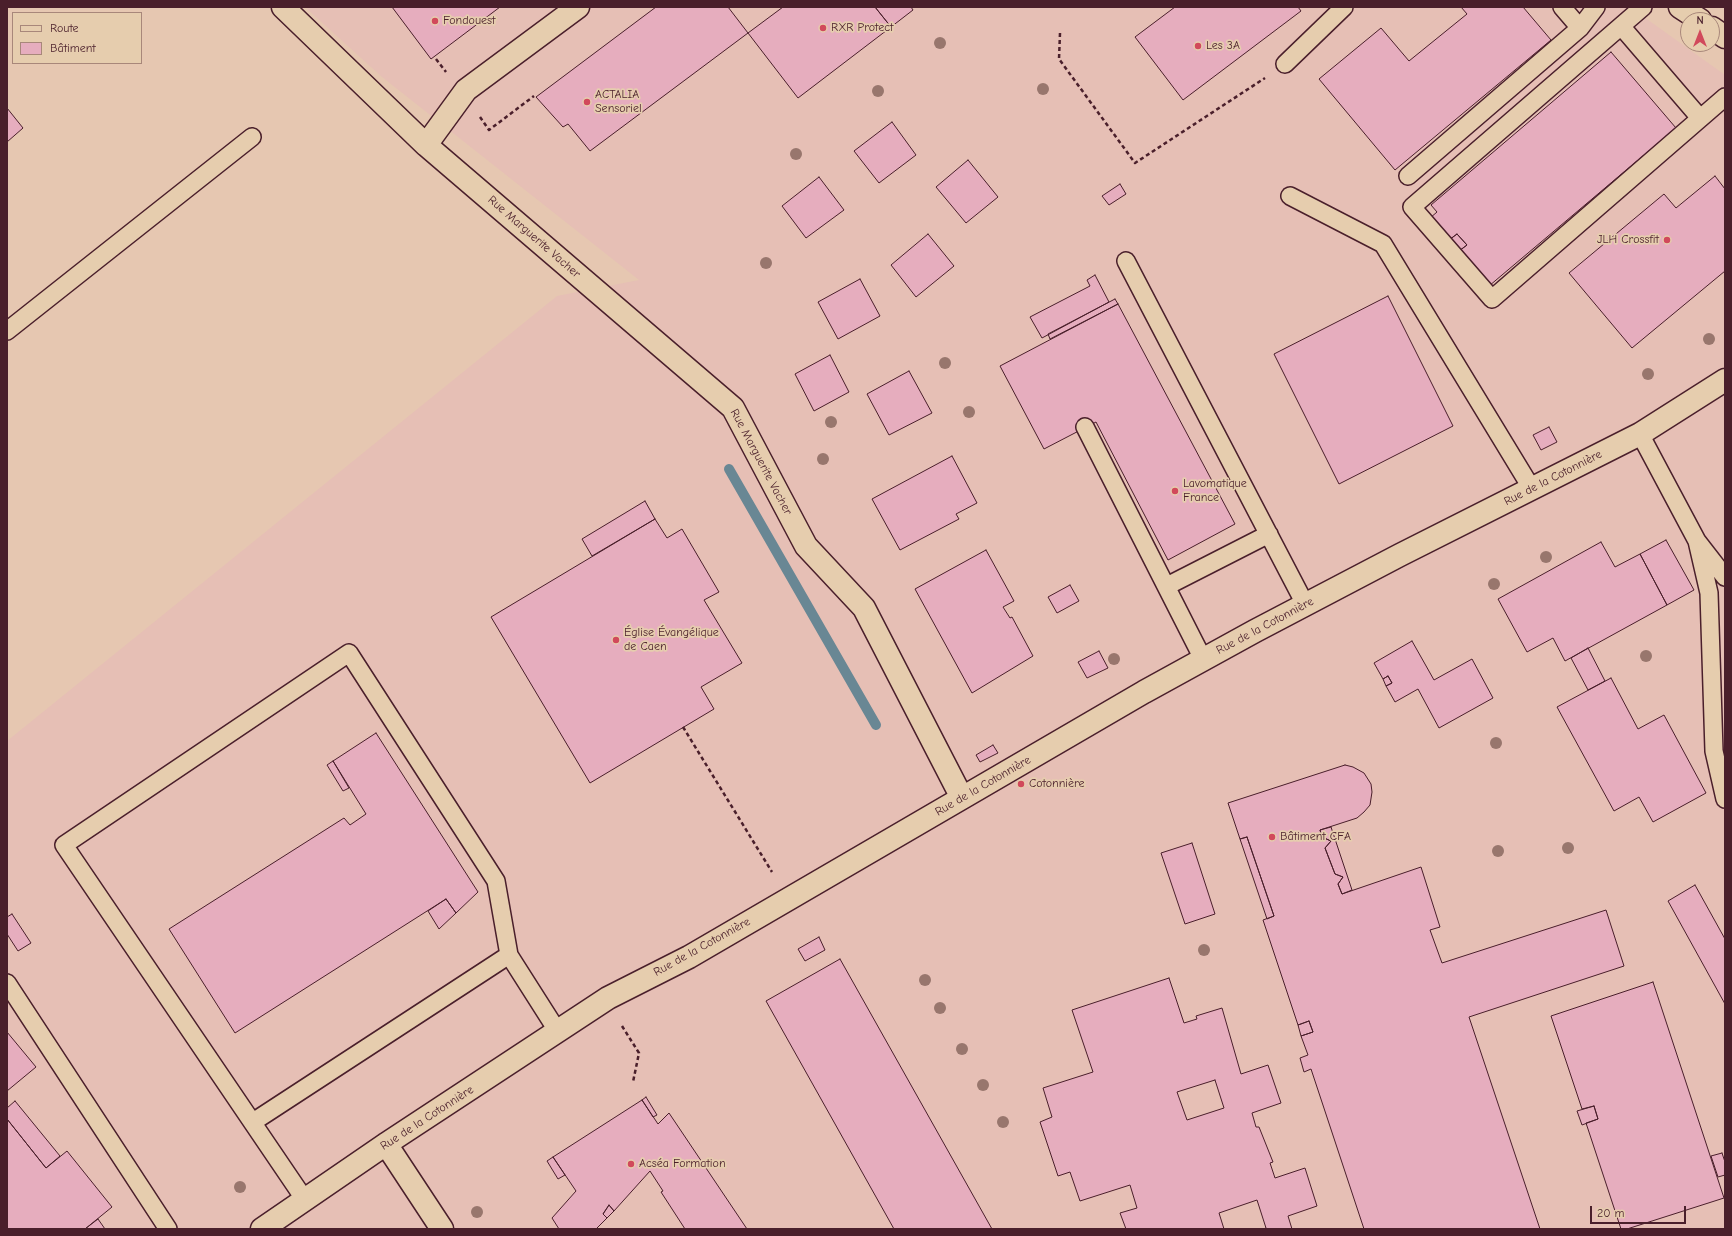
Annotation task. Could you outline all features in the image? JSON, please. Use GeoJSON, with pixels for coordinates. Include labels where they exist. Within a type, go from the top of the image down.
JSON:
{"type":"FeatureCollection","features":[{"type":"Feature","properties":{"kind":"street","name":"Rue Marguerite Vacher"},"geometry":{"type":"LineString","coordinates":[[283,7],[426,145],[733,408],[806,546],[864,608],[962,798]]}},
{"type":"Feature","properties":{"kind":"street"},"geometry":{"type":"LineString","coordinates":[[426,145],[452,107],[466,90],[578,7]]}},
{"type":"Feature","properties":{"kind":"street","name":"Rue de la Cotonnière"},"geometry":{"type":"LineString","coordinates":[[262,1229],[386,1144],[608,998],[688,957],[1203,659],[1306,604],[1640,434],[1725,380]]}},
{"type":"Feature","properties":{"kind":"street"},"geometry":{"type":"LineString","coordinates":[[386,1144],[442,1229]]}},
{"type":"Feature","properties":{"kind":"lane"},"geometry":{"type":"LineString","coordinates":[[1286,64],[1344,7]]}},
{"type":"Feature","properties":{"kind":"lane"},"geometry":{"type":"LineString","coordinates":[[1562,7],[1580,28]]}},
{"type":"Feature","properties":{"kind":"lane"},"geometry":{"type":"LineString","coordinates":[[1408,176],[1580,28],[1596,7]]}},
{"type":"Feature","properties":{"kind":"lane"},"geometry":{"type":"LineString","coordinates":[[1644,7],[1412,207],[1492,299],[1725,97]]}},
{"type":"Feature","properties":{"kind":"lane"},"geometry":{"type":"LineString","coordinates":[[1621,26],[1700,118]]}},
{"type":"Feature","properties":{"kind":"lane"},"geometry":{"type":"LineString","coordinates":[[7,331],[252,137]]}},
{"type":"Feature","properties":{"kind":"lane"},"geometry":{"type":"LineString","coordinates":[[1290,196],[1383,244],[1532,489]]}},
{"type":"Feature","properties":{"kind":"lane"},"geometry":{"type":"LineString","coordinates":[[1126,261],[1306,604]]}},
{"type":"Feature","properties":{"kind":"lane"},"geometry":{"type":"LineString","coordinates":[[1085,427],[1203,659]]}},
{"type":"Feature","properties":{"kind":"lane"},"geometry":{"type":"LineString","coordinates":[[1640,434],[1696,541],[1725,577]]}},
{"type":"Feature","properties":{"kind":"lane"},"geometry":{"type":"LineString","coordinates":[[1167,586],[1269,534]]}},
{"type":"Feature","properties":{"kind":"lane"},"geometry":{"type":"LineString","coordinates":[[1696,541],[1709,593],[1719,700],[1714,751],[1725,799]]}},
{"type":"Feature","properties":{"kind":"lane"},"geometry":{"type":"LineString","coordinates":[[305,1200],[64,845],[349,653],[496,881],[509,955],[558,1032]]}},
{"type":"Feature","properties":{"kind":"lane"},"geometry":{"type":"LineString","coordinates":[[253,1122],[509,955]]}},
{"type":"Feature","properties":{"kind":"lane"},"geometry":{"type":"LineString","coordinates":[[7,983],[168,1229]]}},
{"type":"Feature","properties":{"kind":"path"},"geometry":{"type":"LineString","coordinates":[[1060,34],[1059,59],[1135,163],[1286,64]]}},
{"type":"Feature","properties":{"kind":"path"},"geometry":{"type":"LineString","coordinates":[[489,130],[534,96]]}},
{"type":"Feature","properties":{"kind":"path"},"geometry":{"type":"LineString","coordinates":[[683,727],[772,872]]}},
{"type":"Feature","properties":{"kind":"path"},"geometry":{"type":"LineString","coordinates":[[622,1026],[639,1052],[633,1082]]}},
{"type":"Feature","properties":{"kind":"shaded area"},"geometry":{"type":"Polygon","coordinates":[[[305,7],[1630,7],[1680,43],[1680,52],[1693,52],[1725,75],[1725,1229],[7,1229],[7,741],[557,296],[639,280],[382,77],[305,7]]]}},
{"type":"Feature","properties":{"kind":"building"},"geometry":{"type":"Polygon","coordinates":[[[392,7],[500,7],[431,59],[392,7]]]}},
{"type":"Feature","properties":{"kind":"building"},"geometry":{"type":"Polygon","coordinates":[[[656,7],[728,7],[748,33],[590,151],[568,124],[563,127],[536,97],[656,7]]]}},
{"type":"Feature","properties":{"kind":"building"},"geometry":{"type":"Polygon","coordinates":[[[783,7],[875,7],[891,27],[798,98],[748,33],[783,7]]]}},
{"type":"Feature","properties":{"kind":"building"},"geometry":{"type":"Polygon","coordinates":[[[875,7],[911,7],[913,10],[891,27],[875,7]]]}},
{"type":"Feature","properties":{"kind":"building","name":"Les 3A"},"geometry":{"type":"Polygon","coordinates":[[[1175,7],[1298,7],[1301,11],[1183,100],[1135,37],[1175,7]]]}},
{"type":"Feature","properties":{"kind":"building"},"geometry":{"type":"Polygon","coordinates":[[[1461,7],[1523,7],[1551,40],[1395,170],[1319,79],[1381,28],[1409,61],[1467,14],[1461,7]]]}},
{"type":"Feature","properties":{"kind":"building"},"geometry":{"type":"Polygon","coordinates":[[[1611,52],[1676,128],[1489,286],[1459,251],[1467,245],[1457,234],[1449,240],[1430,218],[1437,212],[1431,205],[1611,52]]]}},
{"type":"Feature","properties":{"kind":"building"},"geometry":{"type":"Polygon","coordinates":[[[7,108],[23,128],[7,142],[7,108]]]}},
{"type":"Feature","properties":{"kind":"building"},"geometry":{"type":"Polygon","coordinates":[[[892,122],[916,155],[879,183],[854,151],[892,122]]]}},
{"type":"Feature","properties":{"kind":"building"},"geometry":{"type":"Polygon","coordinates":[[[968,160],[998,197],[966,223],[936,187],[968,160]]]}},
{"type":"Feature","properties":{"kind":"building","name":"JLH Crossfit"},"geometry":{"type":"Polygon","coordinates":[[[1715,176],[1725,189],[1725,271],[1632,348],[1569,273],[1664,194],[1676,208],[1715,176]]]}},
{"type":"Feature","properties":{"kind":"building"},"geometry":{"type":"Polygon","coordinates":[[[819,177],[844,210],[806,238],[782,206],[819,177]]]}},
{"type":"Feature","properties":{"kind":"building"},"geometry":{"type":"Polygon","coordinates":[[[1120,184],[1126,194],[1109,205],[1102,196],[1120,184]]]}},
{"type":"Feature","properties":{"kind":"building"},"geometry":{"type":"Polygon","coordinates":[[[928,234],[954,266],[916,297],[891,265],[928,234]]]}},
{"type":"Feature","properties":{"kind":"building"},"geometry":{"type":"Polygon","coordinates":[[[1457,234],[1467,245],[1459,251],[1449,240],[1457,234]]]}},
{"type":"Feature","properties":{"kind":"building"},"geometry":{"type":"Polygon","coordinates":[[[1095,275],[1109,302],[1042,338],[1030,317],[1090,286],[1087,280],[1095,275]]]}},
{"type":"Feature","properties":{"kind":"building"},"geometry":{"type":"Polygon","coordinates":[[[860,279],[880,316],[838,339],[818,302],[860,279]]]}},
{"type":"Feature","properties":{"kind":"building"},"geometry":{"type":"Polygon","coordinates":[[[1388,296],[1453,426],[1339,484],[1274,354],[1388,296]]]}},
{"type":"Feature","properties":{"kind":"building"},"geometry":{"type":"Polygon","coordinates":[[[1115,299],[1118,304],[1050,339],[1048,334],[1115,299]]]}},
{"type":"Feature","properties":{"kind":"building"},"geometry":{"type":"Polygon","coordinates":[[[1118,304],[1235,524],[1168,560],[1096,422],[1044,449],[1000,366],[1118,304]]]}},
{"type":"Feature","properties":{"kind":"building"},"geometry":{"type":"Polygon","coordinates":[[[830,355],[849,392],[814,411],[795,374],[830,355]]]}},
{"type":"Feature","properties":{"kind":"building"},"geometry":{"type":"Polygon","coordinates":[[[909,371],[932,413],[889,435],[867,394],[909,371]]]}},
{"type":"Feature","properties":{"kind":"building"},"geometry":{"type":"Polygon","coordinates":[[[1549,427],[1557,442],[1541,450],[1533,435],[1549,427]]]}},
{"type":"Feature","properties":{"kind":"building"},"geometry":{"type":"Polygon","coordinates":[[[952,456],[977,503],[956,514],[959,519],[900,550],[872,499],[952,456]]]}},
{"type":"Feature","properties":{"kind":"building"},"geometry":{"type":"Polygon","coordinates":[[[645,501],[655,519],[592,556],[582,539],[645,501]]]}},
{"type":"Feature","properties":{"kind":"building","name":"Église Évangélique de Caen"},"geometry":{"type":"Polygon","coordinates":[[[655,519],[667,538],[682,529],[719,592],[704,600],[742,663],[701,687],[714,709],[590,783],[491,617],[655,519]]]}},
{"type":"Feature","properties":{"kind":"building"},"geometry":{"type":"Polygon","coordinates":[[[1666,540],[1694,590],[1667,605],[1640,554],[1666,540]]]}},
{"type":"Feature","properties":{"kind":"building"},"geometry":{"type":"Polygon","coordinates":[[[1601,542],[1615,567],[1640,554],[1667,605],[1565,661],[1553,638],[1527,652],[1498,599],[1601,542]]]}},
{"type":"Feature","properties":{"kind":"building"},"geometry":{"type":"Polygon","coordinates":[[[986,550],[1014,601],[1003,607],[1010,618],[1012,617],[1033,656],[972,693],[915,589],[986,550]]]}},
{"type":"Feature","properties":{"kind":"building"},"geometry":{"type":"Polygon","coordinates":[[[1070,585],[1079,601],[1057,613],[1048,597],[1070,585]]]}},
{"type":"Feature","properties":{"kind":"building"},"geometry":{"type":"Polygon","coordinates":[[[1412,641],[1434,680],[1472,659],[1493,698],[1439,728],[1418,689],[1395,702],[1386,686],[1392,683],[1388,676],[1383,679],[1374,663],[1412,641]]]}},
{"type":"Feature","properties":{"kind":"building"},"geometry":{"type":"Polygon","coordinates":[[[1588,648],[1605,681],[1588,690],[1571,658],[1588,648]]]}},
{"type":"Feature","properties":{"kind":"building"},"geometry":{"type":"Polygon","coordinates":[[[1099,651],[1108,668],[1087,678],[1078,662],[1099,651]]]}},
{"type":"Feature","properties":{"kind":"building"},"geometry":{"type":"Polygon","coordinates":[[[1388,676],[1392,683],[1386,686],[1383,679],[1388,676]]]}},
{"type":"Feature","properties":{"kind":"building"},"geometry":{"type":"Polygon","coordinates":[[[1611,678],[1638,729],[1664,715],[1706,793],[1653,822],[1639,797],[1614,811],[1557,707],[1611,678]]]}},
{"type":"Feature","properties":{"kind":"building"},"geometry":{"type":"Polygon","coordinates":[[[376,733],[478,892],[456,913],[446,899],[235,1033],[169,929],[344,818],[350,825],[366,814],[333,761],[376,733]]]}},
{"type":"Feature","properties":{"kind":"building"},"geometry":{"type":"Polygon","coordinates":[[[993,745],[998,753],[980,762],[976,755],[993,745]]]}},
{"type":"Feature","properties":{"kind":"building"},"geometry":{"type":"Polygon","coordinates":[[[333,761],[349,788],[343,791],[327,765],[333,761]]]}},
{"type":"Feature","properties":{"kind":"building"},"geometry":{"type":"Polygon","coordinates":[[[1345,765],[1353,767],[1364,773],[1371,784],[1372,792],[1370,805],[1357,818],[1320,830],[1322,837],[1331,841],[1325,848],[1335,874],[1343,877],[1338,884],[1342,894],[1421,867],[1440,927],[1430,930],[1442,963],[1606,910],[1624,966],[1469,1017],[1540,1229],[1364,1229],[1311,1069],[1304,1072],[1300,1058],[1308,1055],[1301,1036],[1313,1032],[1309,1021],[1298,1025],[1263,920],[1274,916],[1247,837],[1240,839],[1228,803],[1345,765]]]}},
{"type":"Feature","properties":{"kind":"building"},"geometry":{"type":"Polygon","coordinates":[[[1331,827],[1352,890],[1342,894],[1338,884],[1343,877],[1335,874],[1325,848],[1331,841],[1322,837],[1320,830],[1331,827]]]}},
{"type":"Feature","properties":{"kind":"building"},"geometry":{"type":"Polygon","coordinates":[[[1247,837],[1274,916],[1267,919],[1240,839],[1247,837]]]}},
{"type":"Feature","properties":{"kind":"building"},"geometry":{"type":"Polygon","coordinates":[[[1192,843],[1215,914],[1185,924],[1161,853],[1192,843]]]}},
{"type":"Feature","properties":{"kind":"building"},"geometry":{"type":"Polygon","coordinates":[[[1695,885],[1725,939],[1725,1004],[1668,901],[1695,885]]]}},
{"type":"Feature","properties":{"kind":"building"},"geometry":{"type":"Polygon","coordinates":[[[446,899],[456,913],[439,929],[428,911],[446,899]]]}},
{"type":"Feature","properties":{"kind":"building"},"geometry":{"type":"Polygon","coordinates":[[[12,914],[31,943],[18,951],[7,934],[7,917],[12,914]]]}},
{"type":"Feature","properties":{"kind":"building"},"geometry":{"type":"Polygon","coordinates":[[[819,937],[825,950],[805,961],[798,949],[819,937]]]}},
{"type":"Feature","properties":{"kind":"building"},"geometry":{"type":"Polygon","coordinates":[[[840,959],[992,1229],[894,1229],[766,1001],[840,959]]]}},
{"type":"Feature","properties":{"kind":"building"},"geometry":{"type":"Polygon","coordinates":[[[1169,978],[1184,1023],[1197,1019],[1196,1016],[1222,1008],[1241,1074],[1268,1065],[1281,1103],[1252,1113],[1256,1127],[1259,1127],[1273,1162],[1270,1163],[1275,1178],[1305,1168],[1317,1206],[1288,1216],[1292,1229],[1263,1229],[1266,1228],[1257,1200],[1219,1213],[1224,1229],[1126,1229],[1120,1213],[1137,1208],[1130,1185],[1080,1201],[1070,1172],[1058,1176],[1040,1122],[1052,1117],[1043,1088],[1093,1072],[1072,1010],[1169,978]],[[1215,1080],[1177,1092],[1187,1120],[1224,1108],[1215,1080]]]}},
{"type":"Feature","properties":{"kind":"building"},"geometry":{"type":"Polygon","coordinates":[[[1653,982],[1724,1198],[1627,1229],[1621,1229],[1586,1123],[1598,1119],[1594,1106],[1582,1109],[1551,1016],[1653,982]]]}},
{"type":"Feature","properties":{"kind":"building"},"geometry":{"type":"Polygon","coordinates":[[[1309,1021],[1313,1032],[1301,1036],[1298,1025],[1309,1021]]]}},
{"type":"Feature","properties":{"kind":"building"},"geometry":{"type":"Polygon","coordinates":[[[7,1032],[36,1067],[7,1091],[7,1032]]]}},
{"type":"Feature","properties":{"kind":"building"},"geometry":{"type":"Polygon","coordinates":[[[646,1097],[657,1115],[653,1117],[642,1100],[646,1097]]]}},
{"type":"Feature","properties":{"kind":"building","name":"Acséa Formation"},"geometry":{"type":"Polygon","coordinates":[[[642,1100],[658,1124],[669,1113],[747,1229],[685,1229],[661,1192],[663,1191],[650,1171],[614,1211],[609,1205],[603,1214],[607,1218],[596,1229],[559,1229],[552,1218],[576,1191],[553,1157],[642,1100]]]}},
{"type":"Feature","properties":{"kind":"building"},"geometry":{"type":"Polygon","coordinates":[[[15,1101],[60,1156],[46,1168],[7,1119],[7,1108],[15,1101]]]}},
{"type":"Feature","properties":{"kind":"building"},"geometry":{"type":"Polygon","coordinates":[[[1594,1106],[1598,1119],[1582,1125],[1577,1111],[1594,1106]]]}},
{"type":"Feature","properties":{"kind":"building"},"geometry":{"type":"Polygon","coordinates":[[[7,1119],[46,1168],[67,1151],[112,1207],[85,1229],[7,1229],[7,1119]]]}},
{"type":"Feature","properties":{"kind":"building"},"geometry":{"type":"Polygon","coordinates":[[[1722,1153],[1725,1162],[1725,1175],[1718,1177],[1711,1156],[1722,1153]]]}},
{"type":"Feature","properties":{"kind":"building"},"geometry":{"type":"Polygon","coordinates":[[[553,1157],[565,1175],[558,1179],[547,1161],[553,1157]]]}},
{"type":"Feature","properties":{"kind":"building"},"geometry":{"type":"Polygon","coordinates":[[[609,1205],[614,1211],[607,1218],[603,1214],[609,1205]]]}},
{"type":"Feature","properties":{"kind":"building"},"geometry":{"type":"Polygon","coordinates":[[[98,1219],[105,1229],[85,1229],[98,1219]]]}},
{"type":"Feature","properties":{"kind":"waterway"},"geometry":{"type":"LineString","coordinates":[[729,469],[876,725]]}},
{"type":"Feature","properties":{"kind":"place","name":"Fondouest"},"geometry":{"type":"Point","coordinates":[435,21]}},
{"type":"Feature","properties":{"kind":"place","name":"RXR Protect"},"geometry":{"type":"Point","coordinates":[823,28]}},
{"type":"Feature","properties":{"kind":"place","name":"Les 3A"},"geometry":{"type":"Point","coordinates":[1198,46]}},
{"type":"Feature","properties":{"kind":"place","name":"ACTALIA Sensoriel"},"geometry":{"type":"Point","coordinates":[587,102]}},
{"type":"Feature","properties":{"kind":"place","name":"JLH Crossfit"},"geometry":{"type":"Point","coordinates":[1667,240]}},
{"type":"Feature","properties":{"kind":"place","name":"Lavomatique France"},"geometry":{"type":"Point","coordinates":[1175,491]}},
{"type":"Feature","properties":{"kind":"place","name":"Église Évangélique de Caen"},"geometry":{"type":"Point","coordinates":[616,640]}},
{"type":"Feature","properties":{"kind":"place","name":"Cotonnière"},"geometry":{"type":"Point","coordinates":[1021,784]}},
{"type":"Feature","properties":{"kind":"place","name":"Bâtiment CFA"},"geometry":{"type":"Point","coordinates":[1272,837]}},
{"type":"Feature","properties":{"kind":"place","name":"Acséa Formation"},"geometry":{"type":"Point","coordinates":[631,1164]}}]}
